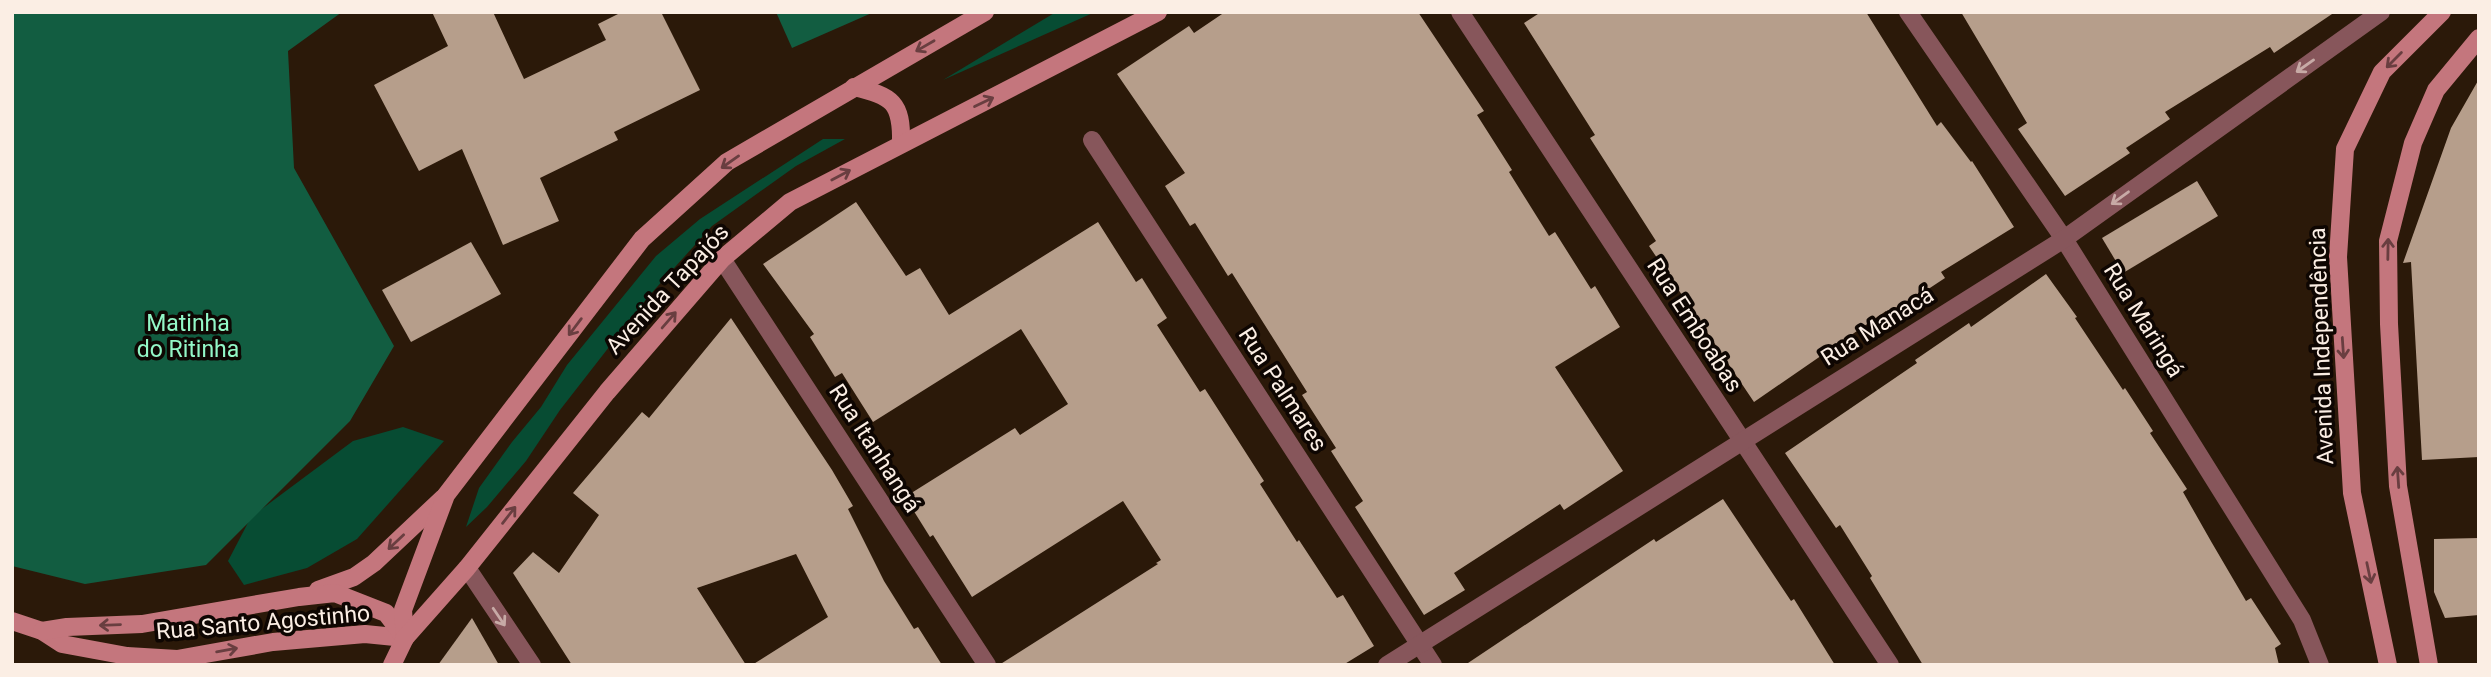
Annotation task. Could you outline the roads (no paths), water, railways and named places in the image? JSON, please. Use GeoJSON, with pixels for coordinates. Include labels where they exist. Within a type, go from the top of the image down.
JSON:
{"type":"FeatureCollection","features":[{"type":"Feature","properties":{"kind":"street","name":"Avenida Tapajós"},"geometry":{"type":"LineString","coordinates":[[405,638],[403,610],[446,495],[642,239],[727,162],[985,12]]}},
{"type":"Feature","properties":{"kind":"street","name":"Avenida Tapajós"},"geometry":{"type":"LineString","coordinates":[[392,665],[405,638],[467,568],[607,392],[722,259],[790,201],[1158,12]]}},
{"type":"Feature","properties":{"kind":"street","name":"Rua Emboabas"},"geometry":{"type":"LineString","coordinates":[[1460,12],[1889,665]]}},
{"type":"Feature","properties":{"kind":"street","name":"Rua Maringá"},"geometry":{"type":"LineString","coordinates":[[1908,12],[2064,239],[2302,620],[2320,665]]}},
{"type":"Feature","properties":{"kind":"street","name":"Rua Manacá"},"geometry":{"type":"LineString","coordinates":[[1387,665],[2064,239],[2381,12]]}},
{"type":"Feature","properties":{"kind":"street","name":"Avenida Independência"},"geometry":{"type":"LineString","coordinates":[[2388,665],[2352,493],[2337,257],[2345,149],[2382,72],[2442,12]]}},
{"type":"Feature","properties":{"kind":"street"},"geometry":{"type":"LineString","coordinates":[[2429,665],[2398,486],[2389,324],[2388,241],[2413,143],[2437,90],[2479,38]]}},
{"type":"Feature","properties":{"kind":"street"},"geometry":{"type":"LineString","coordinates":[[854,87],[880,93],[890,100],[901,120],[901,143]]}},
{"type":"Feature","properties":{"kind":"street","name":"Rua Palmares"},"geometry":{"type":"LineString","coordinates":[[1092,140],[1433,665]]}},
{"type":"Feature","properties":{"kind":"street","name":"Rua Itanhangá"},"geometry":{"type":"LineString","coordinates":[[722,259],[988,665]]}},
{"type":"Feature","properties":{"kind":"street"},"geometry":{"type":"LineString","coordinates":[[299,597],[354,576],[374,563],[446,495]]}},
{"type":"Feature","properties":{"kind":"street"},"geometry":{"type":"LineString","coordinates":[[467,568],[531,665]]}},
{"type":"Feature","properties":{"kind":"street","name":"Rua Santo Agostinho"},"geometry":{"type":"LineString","coordinates":[[42,631],[67,626],[142,624],[335,593],[386,612],[405,638]]}},
{"type":"Feature","properties":{"kind":"street","name":"Rua Santo Agostinho"},"geometry":{"type":"LineString","coordinates":[[12,621],[42,631],[62,644],[127,656],[177,659],[300,639],[365,634],[405,638]]}},
{"type":"Feature","properties":{"kind":"street"},"geometry":{"type":"LineString","coordinates":[[128,665],[177,659]]}},
{"type":"Feature","properties":{"kind":"park label","name":"Matinha do Ritinha"},"geometry":{"type":"Point","coordinates":[188,336]}}]}
